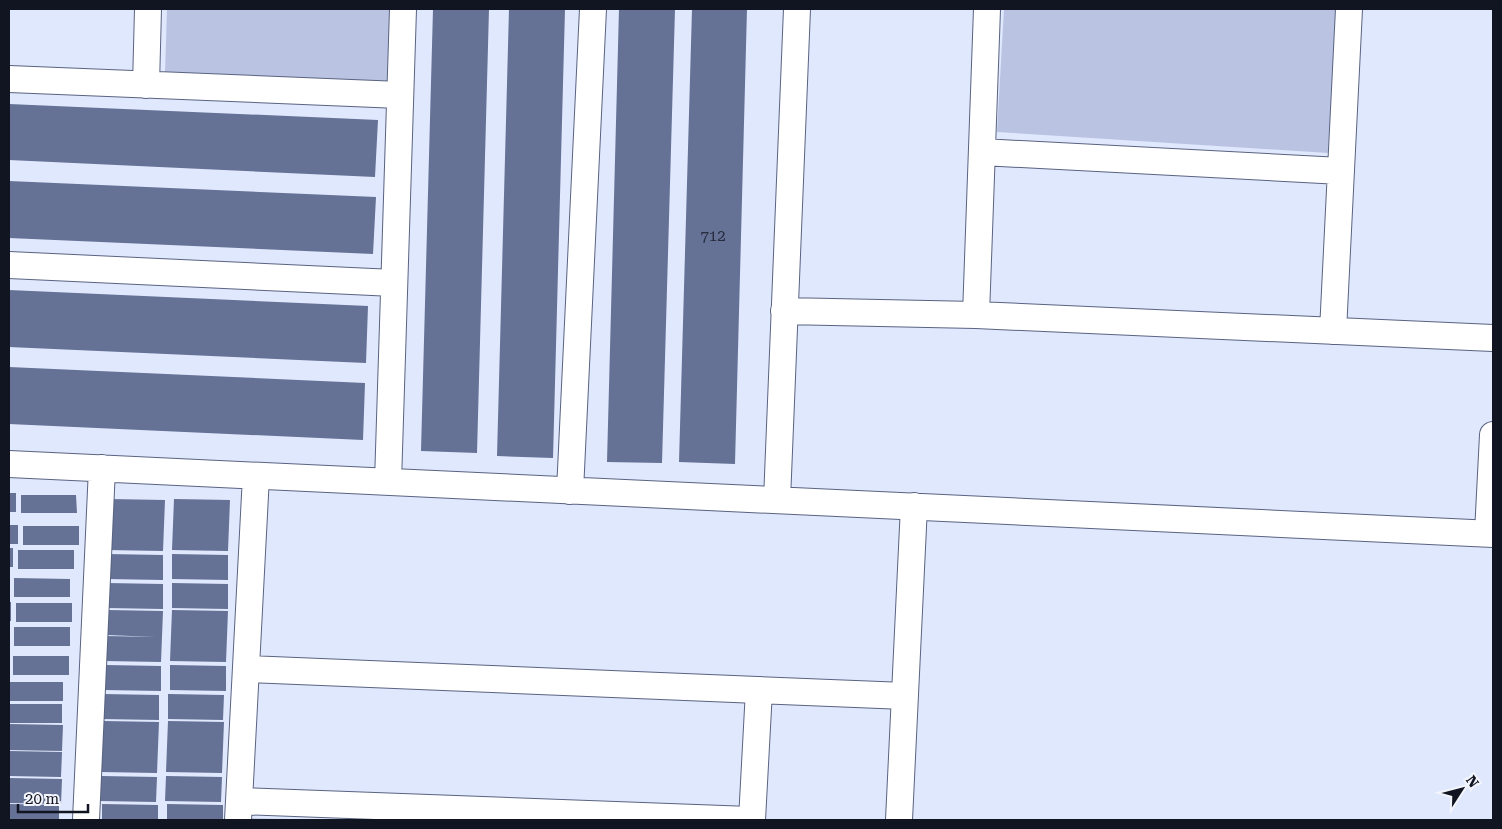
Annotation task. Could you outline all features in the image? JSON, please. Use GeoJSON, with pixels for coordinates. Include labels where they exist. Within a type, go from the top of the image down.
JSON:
{"type":"FeatureCollection","features":[{"type":"Feature","properties":{"kind":"street"},"geometry":{"type":"LineString","coordinates":[[146,84],[148,9]]}},
{"type":"Feature","properties":{"kind":"street"},"geometry":{"type":"LineString","coordinates":[[388,482],[403,9]]}},
{"type":"Feature","properties":{"kind":"street"},"geometry":{"type":"LineString","coordinates":[[570,491],[593,9]]}},
{"type":"Feature","properties":{"kind":"street"},"geometry":{"type":"LineString","coordinates":[[777,500],[797,9]]}},
{"type":"Feature","properties":{"kind":"street"},"geometry":{"type":"LineString","coordinates":[[976,315],[987,9]]}},
{"type":"Feature","properties":{"kind":"street"},"geometry":{"type":"LineString","coordinates":[[1334,331],[1348,9]]}},
{"type":"Feature","properties":{"kind":"street"},"geometry":{"type":"LineString","coordinates":[[9,79],[400,96]]}},
{"type":"Feature","properties":{"kind":"street"},"geometry":{"type":"LineString","coordinates":[[982,152],[1341,171]]}},
{"type":"Feature","properties":{"kind":"street"},"geometry":{"type":"LineString","coordinates":[[9,265],[394,283]]}},
{"type":"Feature","properties":{"kind":"street"},"geometry":{"type":"LineString","coordinates":[[784,311],[976,315],[1493,338]]}},
{"type":"Feature","properties":{"kind":"street"},"geometry":{"type":"LineString","coordinates":[[9,464],[1491,534],[1493,435]]}},
{"type":"Feature","properties":{"kind":"street"},"geometry":{"type":"LineString","coordinates":[[86,820],[102,468]]}},
{"type":"Feature","properties":{"kind":"street"},"geometry":{"type":"LineString","coordinates":[[256,476],[239,811],[751,820],[759,690]]}},
{"type":"Feature","properties":{"kind":"street"},"geometry":{"type":"LineString","coordinates":[[899,820],[914,506]]}},
{"type":"Feature","properties":{"kind":"street"},"geometry":{"type":"LineString","coordinates":[[246,669],[905,696]]}},
{"type":"Feature","properties":{"kind":"shaded area"},"geometry":{"type":"Polygon","coordinates":[[[167,9],[390,9],[387,81],[165,73],[167,9]]]}},
{"type":"Feature","properties":{"kind":"shaded area"},"geometry":{"type":"Polygon","coordinates":[[[1004,9],[1337,9],[1328,153],[997,132],[1004,9]]]}},
{"type":"Feature","properties":{"kind":"shaded area"},"geometry":{"type":"Polygon","coordinates":[[[248,818],[337,820],[248,820],[248,818]]]}},
{"type":"Feature","properties":{"kind":"building"},"geometry":{"type":"Polygon","coordinates":[[[433,9],[489,9],[477,453],[421,451],[433,9]]]}},
{"type":"Feature","properties":{"kind":"building"},"geometry":{"type":"Polygon","coordinates":[[[509,9],[565,9],[553,458],[497,456],[509,9]]]}},
{"type":"Feature","properties":{"kind":"building"},"geometry":{"type":"Polygon","coordinates":[[[619,9],[675,9],[662,463],[607,462],[619,9]]]}},
{"type":"Feature","properties":{"kind":"building"},"geometry":{"type":"Polygon","coordinates":[[[692,9],[747,9],[735,464],[679,462],[692,9]]]}},
{"type":"Feature","properties":{"kind":"building"},"geometry":{"type":"Polygon","coordinates":[[[9,104],[378,120],[375,177],[9,160],[9,104]]]}},
{"type":"Feature","properties":{"kind":"building"},"geometry":{"type":"Polygon","coordinates":[[[9,181],[376,197],[373,254],[9,238],[9,181]]]}},
{"type":"Feature","properties":{"kind":"building"},"geometry":{"type":"Polygon","coordinates":[[[9,290],[368,306],[366,363],[9,347],[9,290]]]}},
{"type":"Feature","properties":{"kind":"building"},"geometry":{"type":"Polygon","coordinates":[[[9,367],[365,383],[363,440],[9,424],[9,367]]]}},
{"type":"Feature","properties":{"kind":"building"},"geometry":{"type":"Polygon","coordinates":[[[9,493],[16,493],[16,512],[9,512],[9,493]]]}},
{"type":"Feature","properties":{"kind":"building"},"geometry":{"type":"Polygon","coordinates":[[[21,495],[76,495],[77,513],[21,513],[21,495]]]}},
{"type":"Feature","properties":{"kind":"building"},"geometry":{"type":"Polygon","coordinates":[[[109,499],[165,500],[163,551],[107,550],[109,499]]]}},
{"type":"Feature","properties":{"kind":"building"},"geometry":{"type":"Polygon","coordinates":[[[174,499],[230,500],[228,551],[172,550],[174,499]]]}},
{"type":"Feature","properties":{"kind":"building"},"geometry":{"type":"Polygon","coordinates":[[[9,525],[18,525],[18,544],[9,544],[9,525]]]}},
{"type":"Feature","properties":{"kind":"building"},"geometry":{"type":"Polygon","coordinates":[[[23,526],[79,526],[79,545],[23,545],[23,526]]]}},
{"type":"Feature","properties":{"kind":"building"},"geometry":{"type":"Polygon","coordinates":[[[9,548],[13,548],[13,567],[9,567],[9,548]]]}},
{"type":"Feature","properties":{"kind":"building"},"geometry":{"type":"Polygon","coordinates":[[[18,550],[74,550],[74,569],[18,569],[18,550]]]}},
{"type":"Feature","properties":{"kind":"building"},"geometry":{"type":"Polygon","coordinates":[[[107,554],[163,555],[163,580],[107,579],[107,554]]]}},
{"type":"Feature","properties":{"kind":"building"},"geometry":{"type":"Polygon","coordinates":[[[172,554],[228,555],[228,580],[172,579],[172,554]]]}},
{"type":"Feature","properties":{"kind":"building"},"geometry":{"type":"Polygon","coordinates":[[[14,578],[70,579],[70,597],[14,597],[14,578]]]}},
{"type":"Feature","properties":{"kind":"building"},"geometry":{"type":"Polygon","coordinates":[[[107,583],[163,584],[163,609],[107,608],[107,583]]]}},
{"type":"Feature","properties":{"kind":"building"},"geometry":{"type":"Polygon","coordinates":[[[172,583],[228,584],[228,609],[172,608],[172,583]]]}},
{"type":"Feature","properties":{"kind":"building"},"geometry":{"type":"Polygon","coordinates":[[[9,602],[11,602],[11,621],[9,621],[9,602]]]}},
{"type":"Feature","properties":{"kind":"building"},"geometry":{"type":"Polygon","coordinates":[[[16,603],[72,603],[72,622],[16,622],[16,603]]]}},
{"type":"Feature","properties":{"kind":"building"},"geometry":{"type":"Polygon","coordinates":[[[107,610],[163,611],[161,662],[105,661],[105,636],[156,637],[107,635],[107,610]]]}},
{"type":"Feature","properties":{"kind":"building"},"geometry":{"type":"Polygon","coordinates":[[[172,610],[228,611],[226,662],[170,661],[172,610]]]}},
{"type":"Feature","properties":{"kind":"building"},"geometry":{"type":"Polygon","coordinates":[[[14,627],[70,627],[70,646],[14,646],[14,627]]]}},
{"type":"Feature","properties":{"kind":"building"},"geometry":{"type":"Polygon","coordinates":[[[13,656],[69,656],[69,675],[13,675],[13,656]]]}},
{"type":"Feature","properties":{"kind":"building"},"geometry":{"type":"Polygon","coordinates":[[[105,665],[161,666],[161,691],[105,690],[105,665]]]}},
{"type":"Feature","properties":{"kind":"building"},"geometry":{"type":"Polygon","coordinates":[[[170,665],[226,666],[226,691],[170,690],[170,665]]]}},
{"type":"Feature","properties":{"kind":"building"},"geometry":{"type":"Polygon","coordinates":[[[9,682],[63,682],[63,701],[9,701],[9,682]]]}},
{"type":"Feature","properties":{"kind":"building"},"geometry":{"type":"Polygon","coordinates":[[[103,694],[159,695],[159,720],[102,719],[103,694]]]}},
{"type":"Feature","properties":{"kind":"building"},"geometry":{"type":"Polygon","coordinates":[[[168,694],[224,695],[223,720],[168,719],[168,694]]]}},
{"type":"Feature","properties":{"kind":"building"},"geometry":{"type":"Polygon","coordinates":[[[9,704],[62,704],[62,723],[9,723],[9,704]]]}},
{"type":"Feature","properties":{"kind":"building"},"geometry":{"type":"Polygon","coordinates":[[[103,721],[159,722],[157,773],[101,772],[103,721]]]}},
{"type":"Feature","properties":{"kind":"building"},"geometry":{"type":"Polygon","coordinates":[[[168,721],[224,722],[222,773],[166,772],[168,721]]]}},
{"type":"Feature","properties":{"kind":"building"},"geometry":{"type":"Polygon","coordinates":[[[9,724],[63,725],[62,751],[9,750],[9,724]]]}},
{"type":"Feature","properties":{"kind":"building"},"geometry":{"type":"Polygon","coordinates":[[[9,751],[62,752],[61,777],[9,776],[9,751]]]}},
{"type":"Feature","properties":{"kind":"building"},"geometry":{"type":"Polygon","coordinates":[[[101,776],[157,777],[156,802],[100,801],[101,776]]]}},
{"type":"Feature","properties":{"kind":"building"},"geometry":{"type":"Polygon","coordinates":[[[166,776],[222,777],[221,802],[165,801],[166,776]]]}},
{"type":"Feature","properties":{"kind":"building"},"geometry":{"type":"Polygon","coordinates":[[[9,778],[62,779],[61,804],[9,803],[9,778]]]}},
{"type":"Feature","properties":{"kind":"building"},"geometry":{"type":"Polygon","coordinates":[[[9,804],[59,805],[59,820],[9,820],[9,804]]]}},
{"type":"Feature","properties":{"kind":"building"},"geometry":{"type":"Polygon","coordinates":[[[102,804],[158,805],[158,820],[102,820],[102,804]]]}},
{"type":"Feature","properties":{"kind":"building"},"geometry":{"type":"Polygon","coordinates":[[[167,804],[223,805],[223,820],[167,820],[167,804]]]}}]}
